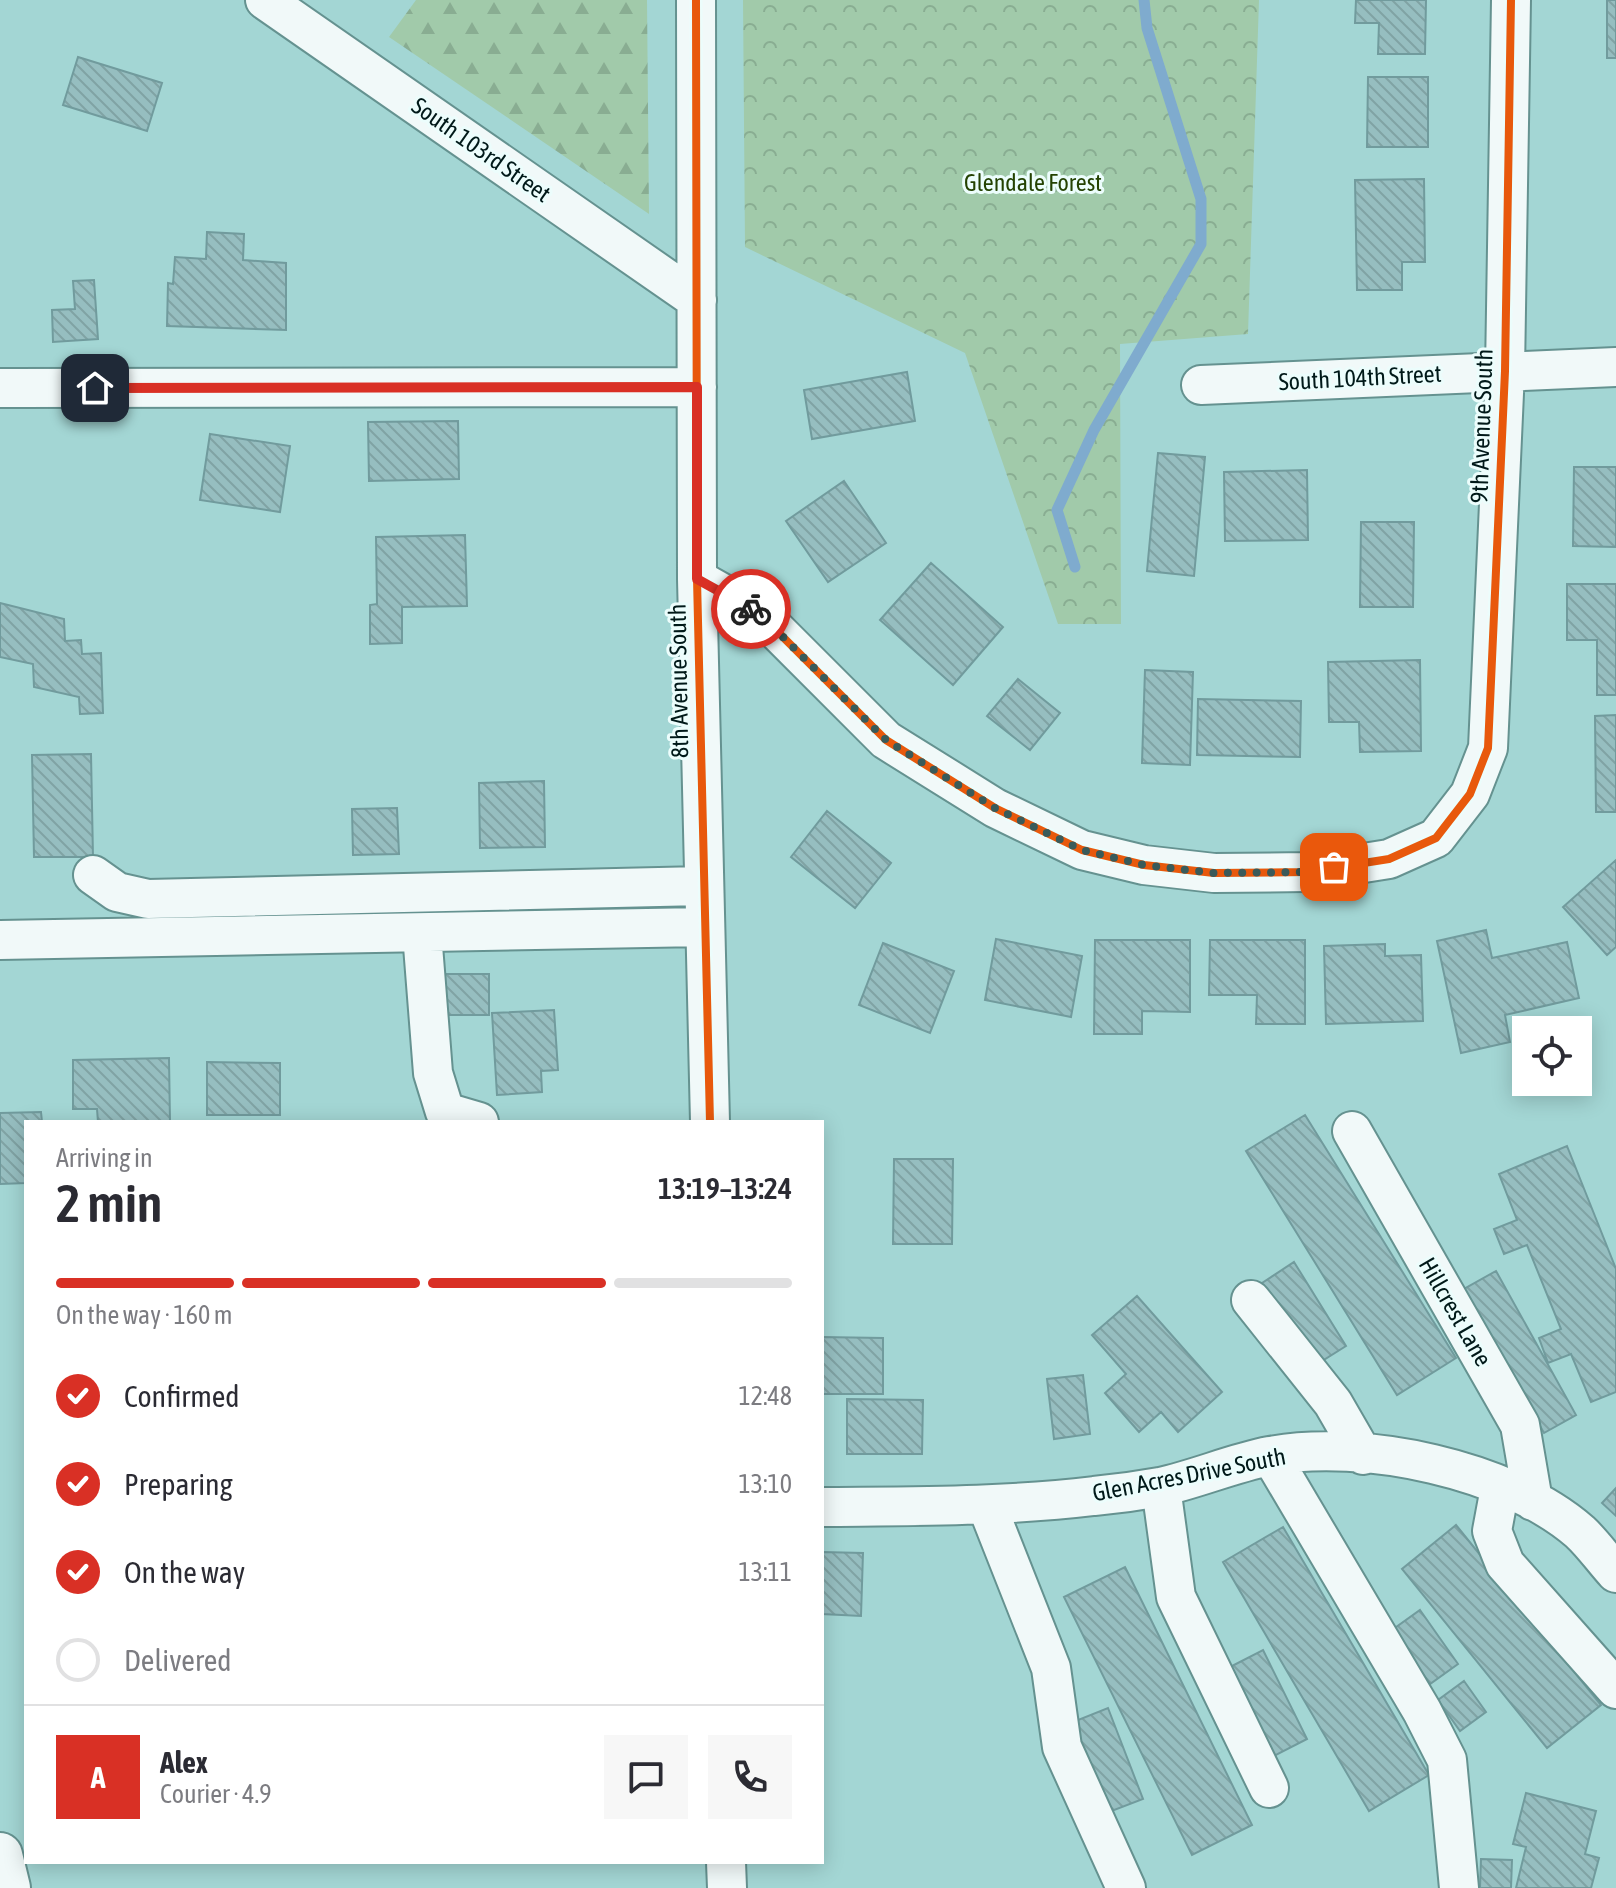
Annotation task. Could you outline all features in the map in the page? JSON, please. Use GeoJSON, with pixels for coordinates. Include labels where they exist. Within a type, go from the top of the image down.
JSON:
{"type":"FeatureCollection","features":[{"type":"Feature","properties":{"kind":"highway"},"geometry":{"type":"LineString","coordinates":[[0,1855],[8,1888]]}},
{"type":"Feature","properties":{"kind":"street","name":"South 103rd Street"},"geometry":{"type":"LineString","coordinates":[[265,0],[697,300]]}},
{"type":"Feature","properties":{"kind":"street","name":"8th Avenue South"},"geometry":{"type":"LineString","coordinates":[[696,0],[697,579],[710,1120]]}},
{"type":"Feature","properties":{"kind":"street","name":"9th Avenue South"},"geometry":{"type":"LineString","coordinates":[[697,579],[761,615],[886,740],[995,808],[1082,850],[1144,865],[1214,873],[1307,872],[1389,859],[1436,838],[1470,794],[1488,748],[1505,371],[1511,0]]}},
{"type":"Feature","properties":{"kind":"street","name":"South 104th Street"},"geometry":{"type":"LineString","coordinates":[[1201,385],[1616,367]]}},
{"type":"Feature","properties":{"kind":"street"},"geometry":{"type":"LineString","coordinates":[[0,388],[697,387]]}},
{"type":"Feature","properties":{"kind":"street"},"geometry":{"type":"LineString","coordinates":[[93,875],[117,892],[148,899],[702,886]]}},
{"type":"Feature","properties":{"kind":"street"},"geometry":{"type":"LineString","coordinates":[[0,940],[703,927]]}},
{"type":"Feature","properties":{"kind":"street"},"geometry":{"type":"LineString","coordinates":[[422,933],[433,1073],[445,1112],[472,1120]]}},
{"type":"Feature","properties":{"kind":"street","name":"Hillcrest Lane"},"geometry":{"type":"LineString","coordinates":[[1352,1131],[1520,1425],[1517,1495]]}},
{"type":"Feature","properties":{"kind":"street"},"geometry":{"type":"LineString","coordinates":[[1251,1300],[1333,1403],[1363,1455]]}},
{"type":"Feature","properties":{"kind":"street","name":"Glen Acres Drive South"},"geometry":{"type":"LineString","coordinates":[[824,1507],[987,1506],[1161,1487],[1271,1456],[1318,1452],[1363,1455],[1447,1466],[1517,1495],[1580,1532],[1616,1573]]}},
{"type":"Feature","properties":{"kind":"street"},"geometry":{"type":"LineString","coordinates":[[1271,1456],[1447,1760],[1459,1888]]}},
{"type":"Feature","properties":{"kind":"street"},"geometry":{"type":"LineString","coordinates":[[1161,1487],[1176,1597],[1269,1788]]}},
{"type":"Feature","properties":{"kind":"street"},"geometry":{"type":"LineString","coordinates":[[1517,1495],[1492,1531],[1505,1564],[1616,1689]]}},
{"type":"Feature","properties":{"kind":"street"},"geometry":{"type":"LineString","coordinates":[[987,1506],[1051,1668],[1062,1747],[1126,1888]]}},
{"type":"Feature","properties":{"kind":"street"},"geometry":{"type":"LineString","coordinates":[[726,1864],[727,1888]]}},
{"type":"Feature","properties":{"kind":"green space"},"geometry":{"type":"Polygon","coordinates":[[[416,0],[647,0],[649,214],[389,37],[416,0]]]}},
{"type":"Feature","properties":{"kind":"green space","name":"Glendale Forest"},"geometry":{"type":"Polygon","coordinates":[[[743,0],[1259,0],[1248,334],[1120,344],[1121,624],[1058,624],[965,353],[745,247],[743,0]]]}},
{"type":"Feature","properties":{"kind":"building"},"geometry":{"type":"Polygon","coordinates":[[[1356,0],[1426,0],[1425,54],[1378,54],[1379,23],[1355,23],[1356,0]]]}},
{"type":"Feature","properties":{"kind":"building"},"geometry":{"type":"Polygon","coordinates":[[[1607,0],[1616,0],[1616,58],[1607,58],[1607,0]]]}},
{"type":"Feature","properties":{"kind":"building"},"geometry":{"type":"Polygon","coordinates":[[[78,57],[162,83],[147,131],[63,105],[78,57]]]}},
{"type":"Feature","properties":{"kind":"building"},"geometry":{"type":"Polygon","coordinates":[[[1368,77],[1428,77],[1428,147],[1367,147],[1368,77]]]}},
{"type":"Feature","properties":{"kind":"building"},"geometry":{"type":"Polygon","coordinates":[[[1424,179],[1425,262],[1402,262],[1402,290],[1357,290],[1355,180],[1424,179]]]}},
{"type":"Feature","properties":{"kind":"building"},"geometry":{"type":"Polygon","coordinates":[[[207,232],[244,234],[243,260],[286,263],[286,330],[167,326],[168,283],[173,284],[175,257],[206,259],[207,232]]]}},
{"type":"Feature","properties":{"kind":"building"},"geometry":{"type":"Polygon","coordinates":[[[94,280],[98,339],[53,342],[52,310],[75,309],[73,281],[94,280]]]}},
{"type":"Feature","properties":{"kind":"building"},"geometry":{"type":"Polygon","coordinates":[[[907,372],[915,421],[812,439],[804,390],[907,372]]]}},
{"type":"Feature","properties":{"kind":"building"},"geometry":{"type":"Polygon","coordinates":[[[458,421],[459,479],[369,481],[368,422],[458,421]]]}},
{"type":"Feature","properties":{"kind":"building"},"geometry":{"type":"Polygon","coordinates":[[[210,434],[290,446],[280,512],[200,500],[210,434]]]}},
{"type":"Feature","properties":{"kind":"building"},"geometry":{"type":"Polygon","coordinates":[[[1158,453],[1205,457],[1194,576],[1147,571],[1158,453]]]}},
{"type":"Feature","properties":{"kind":"building"},"geometry":{"type":"Polygon","coordinates":[[[1574,467],[1616,467],[1616,547],[1573,546],[1574,467]]]}},
{"type":"Feature","properties":{"kind":"building"},"geometry":{"type":"Polygon","coordinates":[[[1307,470],[1308,540],[1225,541],[1224,472],[1307,470]]]}},
{"type":"Feature","properties":{"kind":"building"},"geometry":{"type":"Polygon","coordinates":[[[844,481],[886,543],[828,582],[786,521],[844,481]]]}},
{"type":"Feature","properties":{"kind":"building"},"geometry":{"type":"Polygon","coordinates":[[[1361,522],[1414,522],[1413,607],[1360,607],[1361,522]]]}},
{"type":"Feature","properties":{"kind":"building"},"geometry":{"type":"Polygon","coordinates":[[[465,535],[467,606],[402,607],[402,643],[370,644],[370,605],[377,604],[376,537],[465,535]]]}},
{"type":"Feature","properties":{"kind":"building"},"geometry":{"type":"Polygon","coordinates":[[[931,563],[1003,627],[953,685],[880,620],[931,563]]]}},
{"type":"Feature","properties":{"kind":"building"},"geometry":{"type":"Polygon","coordinates":[[[1567,584],[1616,584],[1616,695],[1597,695],[1597,640],[1567,640],[1567,584]]]}},
{"type":"Feature","properties":{"kind":"building"},"geometry":{"type":"Polygon","coordinates":[[[0,603],[64,619],[65,641],[81,640],[82,654],[101,653],[103,713],[80,714],[79,697],[34,687],[33,664],[0,657],[0,603]]]}},
{"type":"Feature","properties":{"kind":"building"},"geometry":{"type":"Polygon","coordinates":[[[1420,660],[1421,751],[1360,752],[1359,722],[1329,722],[1328,662],[1420,660]]]}},
{"type":"Feature","properties":{"kind":"building"},"geometry":{"type":"Polygon","coordinates":[[[1145,670],[1193,672],[1190,765],[1142,763],[1145,670]]]}},
{"type":"Feature","properties":{"kind":"building"},"geometry":{"type":"Polygon","coordinates":[[[1018,679],[1060,713],[1030,750],[987,716],[1018,679]]]}},
{"type":"Feature","properties":{"kind":"building"},"geometry":{"type":"Polygon","coordinates":[[[1198,699],[1301,701],[1300,757],[1197,755],[1198,699]]]}},
{"type":"Feature","properties":{"kind":"building"},"geometry":{"type":"Polygon","coordinates":[[[1616,715],[1616,812],[1596,812],[1595,716],[1616,715]]]}},
{"type":"Feature","properties":{"kind":"building"},"geometry":{"type":"Polygon","coordinates":[[[91,754],[93,857],[34,857],[32,755],[91,754]]]}},
{"type":"Feature","properties":{"kind":"building"},"geometry":{"type":"Polygon","coordinates":[[[544,781],[545,847],[480,848],[479,783],[544,781]]]}},
{"type":"Feature","properties":{"kind":"building"},"geometry":{"type":"Polygon","coordinates":[[[397,808],[399,854],[353,855],[352,809],[397,808]]]}},
{"type":"Feature","properties":{"kind":"building"},"geometry":{"type":"Polygon","coordinates":[[[827,811],[891,863],[855,908],[791,857],[827,811]]]}},
{"type":"Feature","properties":{"kind":"building"},"geometry":{"type":"Polygon","coordinates":[[[1616,860],[1616,947],[1607,955],[1563,907],[1616,860]]]}},
{"type":"Feature","properties":{"kind":"building"},"geometry":{"type":"Polygon","coordinates":[[[1486,930],[1492,958],[1567,942],[1579,998],[1505,1015],[1510,1042],[1461,1053],[1437,941],[1486,930]]]}},
{"type":"Feature","properties":{"kind":"building"},"geometry":{"type":"Polygon","coordinates":[[[996,939],[1082,956],[1071,1017],[985,1000],[996,939]]]}},
{"type":"Feature","properties":{"kind":"building"},"geometry":{"type":"Polygon","coordinates":[[[1095,940],[1190,940],[1190,1012],[1142,1011],[1142,1034],[1094,1034],[1095,940]]]}},
{"type":"Feature","properties":{"kind":"building"},"geometry":{"type":"Polygon","coordinates":[[[1210,940],[1305,940],[1305,1024],[1256,1024],[1257,995],[1209,995],[1210,940]]]}},
{"type":"Feature","properties":{"kind":"building"},"geometry":{"type":"Polygon","coordinates":[[[883,943],[954,971],[930,1033],[859,1005],[883,943]]]}},
{"type":"Feature","properties":{"kind":"building"},"geometry":{"type":"Polygon","coordinates":[[[1385,944],[1385,956],[1421,955],[1423,1021],[1326,1024],[1324,946],[1385,944]]]}},
{"type":"Feature","properties":{"kind":"building"},"geometry":{"type":"Polygon","coordinates":[[[438,974],[489,974],[489,1015],[438,1015],[438,974]]]}},
{"type":"Feature","properties":{"kind":"building"},"geometry":{"type":"Polygon","coordinates":[[[554,1010],[558,1070],[541,1071],[542,1092],[497,1095],[492,1013],[554,1010]]]}},
{"type":"Feature","properties":{"kind":"building"},"geometry":{"type":"Polygon","coordinates":[[[169,1058],[170,1120],[98,1120],[97,1109],[73,1109],[73,1060],[169,1058]]]}},
{"type":"Feature","properties":{"kind":"building"},"geometry":{"type":"Polygon","coordinates":[[[207,1062],[280,1063],[280,1115],[207,1115],[207,1062]]]}},
{"type":"Feature","properties":{"kind":"building"},"geometry":{"type":"Polygon","coordinates":[[[41,1112],[42,1120],[24,1120],[24,1183],[0,1184],[0,1113],[41,1112]]]}},
{"type":"Feature","properties":{"kind":"building"},"geometry":{"type":"Polygon","coordinates":[[[1305,1115],[1456,1358],[1397,1395],[1246,1151],[1305,1115]]]}},
{"type":"Feature","properties":{"kind":"building"},"geometry":{"type":"Polygon","coordinates":[[[1567,1146],[1616,1269],[1616,1392],[1591,1402],[1571,1354],[1548,1363],[1539,1338],[1561,1329],[1527,1245],[1504,1254],[1494,1229],[1517,1220],[1499,1174],[1567,1146]]]}},
{"type":"Feature","properties":{"kind":"building"},"geometry":{"type":"Polygon","coordinates":[[[894,1159],[953,1159],[952,1244],[893,1244],[894,1159]]]}},
{"type":"Feature","properties":{"kind":"building"},"geometry":{"type":"Polygon","coordinates":[[[1294,1262],[1346,1346],[1314,1366],[1262,1283],[1294,1262]]]}},
{"type":"Feature","properties":{"kind":"building"},"geometry":{"type":"Polygon","coordinates":[[[1496,1271],[1576,1415],[1544,1433],[1464,1289],[1496,1271]]]}},
{"type":"Feature","properties":{"kind":"building"},"geometry":{"type":"Polygon","coordinates":[[[1137,1296],[1222,1392],[1178,1432],[1161,1412],[1139,1432],[1105,1393],[1126,1374],[1092,1335],[1137,1296]]]}},
{"type":"Feature","properties":{"kind":"building"},"geometry":{"type":"Polygon","coordinates":[[[824,1337],[883,1338],[883,1394],[824,1394],[824,1337]]]}},
{"type":"Feature","properties":{"kind":"building"},"geometry":{"type":"Polygon","coordinates":[[[1083,1375],[1090,1434],[1054,1439],[1047,1379],[1083,1375]]]}},
{"type":"Feature","properties":{"kind":"building"},"geometry":{"type":"Polygon","coordinates":[[[847,1399],[923,1400],[922,1454],[847,1454],[847,1399]]]}},
{"type":"Feature","properties":{"kind":"building"},"geometry":{"type":"Polygon","coordinates":[[[1616,1488],[1616,1516],[1602,1503],[1616,1488]]]}},
{"type":"Feature","properties":{"kind":"building"},"geometry":{"type":"Polygon","coordinates":[[[1456,1525],[1601,1705],[1547,1748],[1402,1569],[1456,1525]]]}},
{"type":"Feature","properties":{"kind":"building"},"geometry":{"type":"Polygon","coordinates":[[[1283,1527],[1429,1775],[1369,1811],[1223,1562],[1283,1527]]]}},
{"type":"Feature","properties":{"kind":"building"},"geometry":{"type":"Polygon","coordinates":[[[824,1552],[863,1553],[861,1616],[824,1614],[824,1552]]]}},
{"type":"Feature","properties":{"kind":"building"},"geometry":{"type":"Polygon","coordinates":[[[1125,1567],[1252,1825],[1192,1855],[1064,1597],[1125,1567]]]}},
{"type":"Feature","properties":{"kind":"building"},"geometry":{"type":"Polygon","coordinates":[[[1420,1610],[1458,1664],[1430,1684],[1392,1630],[1420,1610]]]}},
{"type":"Feature","properties":{"kind":"building"},"geometry":{"type":"Polygon","coordinates":[[[1263,1650],[1307,1739],[1274,1756],[1230,1667],[1263,1650]]]}},
{"type":"Feature","properties":{"kind":"building"},"geometry":{"type":"Polygon","coordinates":[[[1464,1681],[1486,1712],[1460,1731],[1438,1700],[1464,1681]]]}},
{"type":"Feature","properties":{"kind":"building"},"geometry":{"type":"Polygon","coordinates":[[[1108,1708],[1143,1799],[1109,1812],[1073,1722],[1108,1708]]]}},
{"type":"Feature","properties":{"kind":"building"},"geometry":{"type":"Polygon","coordinates":[[[1526,1793],[1596,1811],[1585,1854],[1599,1858],[1591,1888],[1516,1888],[1526,1847],[1513,1844],[1526,1793]]]}},
{"type":"Feature","properties":{"kind":"building"},"geometry":{"type":"Polygon","coordinates":[[[1481,1859],[1512,1860],[1511,1888],[1480,1888],[1481,1859]]]}},
{"type":"Feature","properties":{"kind":"waterway"},"geometry":{"type":"LineString","coordinates":[[1075,567],[1057,510],[1094,430],[1201,244],[1201,199],[1147,28],[1144,0]]}},
{"type":"Feature","properties":{"kind":"cycle path"},"geometry":{"type":"LineString","coordinates":[[696,0],[697,579],[710,1120]]}},
{"type":"Feature","properties":{"kind":"cycle path"},"geometry":{"type":"LineString","coordinates":[[697,579],[761,615],[886,740],[995,808],[1082,850],[1144,865],[1214,873],[1307,872],[1389,859],[1436,838],[1470,794],[1488,748],[1505,371],[1511,0]]}},
{"type":"Feature","properties":{"kind":"way so far"},"geometry":{"type":"LineString","coordinates":[[751,609],[761,615],[886,740],[995,808],[1082,850],[1144,865],[1214,873],[1307,872],[1334,867]]}},
{"type":"Feature","properties":{"kind":"route"},"geometry":{"type":"LineString","coordinates":[[95,388],[697,387],[697,579],[751,609]]}}]}
